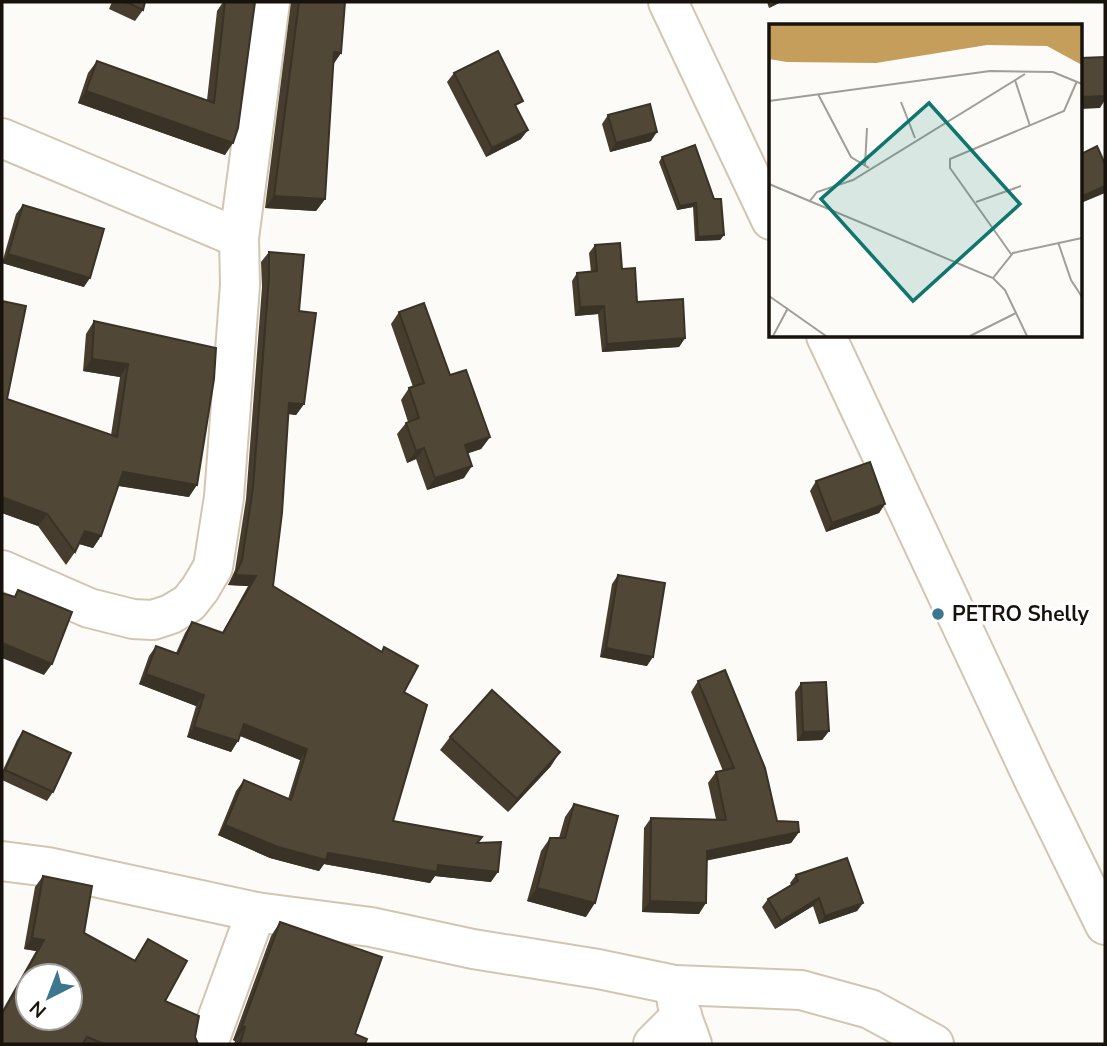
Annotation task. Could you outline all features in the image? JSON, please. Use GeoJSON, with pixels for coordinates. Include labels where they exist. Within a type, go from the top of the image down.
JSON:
{"type":"FeatureCollection","features":[{"type":"Feature","properties":{"kind":"street"},"geometry":{"type":"LineString","coordinates":[[2,570],[89,608],[133,619],[153,620],[171,614],[189,603],[213,567],[224,497],[240,285],[239,237],[270,2]]}},
{"type":"Feature","properties":{"kind":"street"},"geometry":{"type":"LineString","coordinates":[[668,2],[769,216]]}},
{"type":"Feature","properties":{"kind":"street"},"geometry":{"type":"LineString","coordinates":[[2,138],[239,237]]}},
{"type":"Feature","properties":{"kind":"street"},"geometry":{"type":"LineString","coordinates":[[827,338],[1033,778],[1105,925]]}},
{"type":"Feature","properties":{"kind":"street"},"geometry":{"type":"LineString","coordinates":[[2,860],[48,867],[256,912],[371,927],[473,949],[598,969],[683,1015]]}},
{"type":"Feature","properties":{"kind":"street"},"geometry":{"type":"LineString","coordinates":[[208,1044],[256,912]]}},
{"type":"Feature","properties":{"kind":"street"},"geometry":{"type":"LineString","coordinates":[[653,1044],[683,1015],[801,990],[870,1009],[934,1044]]}},
{"type":"Feature","properties":{"kind":"building"},"geometry":{"type":"Polygon","coordinates":[[[126,2],[145,2],[143,10],[126,2]]]}},
{"type":"Feature","properties":{"kind":"building"},"geometry":{"type":"Polygon","coordinates":[[[225,2],[255,2],[238,128],[233,143],[86,91],[97,61],[214,103],[225,2]]]}},
{"type":"Feature","properties":{"kind":"building"},"geometry":{"type":"Polygon","coordinates":[[[299,2],[345,2],[341,53],[334,52],[325,199],[274,196],[299,2]]]}},
{"type":"Feature","properties":{"kind":"building"},"geometry":{"type":"Polygon","coordinates":[[[498,51],[523,101],[515,105],[528,130],[492,148],[454,73],[498,51]]]}},
{"type":"Feature","properties":{"kind":"building"},"geometry":{"type":"Polygon","coordinates":[[[1105,57],[1105,96],[1082,97],[1082,58],[1105,57]]]}},
{"type":"Feature","properties":{"kind":"building"},"geometry":{"type":"Polygon","coordinates":[[[650,104],[657,132],[616,143],[608,115],[650,104]]]}},
{"type":"Feature","properties":{"kind":"building"},"geometry":{"type":"Polygon","coordinates":[[[695,145],[714,199],[721,199],[724,235],[698,237],[696,203],[680,206],[662,157],[695,145]]]}},
{"type":"Feature","properties":{"kind":"building"},"geometry":{"type":"Polygon","coordinates":[[[1097,146],[1105,164],[1105,186],[1082,197],[1082,154],[1097,146]]]}},
{"type":"Feature","properties":{"kind":"building"},"geometry":{"type":"Polygon","coordinates":[[[23,205],[104,229],[90,278],[8,254],[23,205]]]}},
{"type":"Feature","properties":{"kind":"building"},"geometry":{"type":"Polygon","coordinates":[[[620,243],[622,269],[635,268],[637,302],[683,299],[685,338],[607,344],[604,306],[580,307],[577,273],[597,271],[595,245],[620,243]]]}},
{"type":"Feature","properties":{"kind":"building"},"geometry":{"type":"Polygon","coordinates":[[[269,252],[304,255],[299,311],[316,313],[304,404],[289,403],[282,513],[273,586],[382,652],[384,647],[418,666],[404,692],[427,705],[393,821],[482,837],[477,843],[501,842],[498,872],[438,865],[437,872],[328,853],[326,860],[278,847],[225,825],[244,780],[291,800],[307,749],[244,724],[238,741],[194,727],[204,695],[146,674],[156,646],[178,654],[192,622],[223,633],[256,576],[235,575],[242,560],[253,488],[269,252]]]}},
{"type":"Feature","properties":{"kind":"building"},"geometry":{"type":"Polygon","coordinates":[[[2,301],[26,306],[7,399],[117,437],[128,364],[92,359],[94,321],[216,348],[214,379],[197,485],[123,472],[101,536],[85,531],[75,552],[47,514],[2,497],[2,301]]]}},
{"type":"Feature","properties":{"kind":"building"},"geometry":{"type":"Polygon","coordinates":[[[424,303],[450,375],[466,370],[490,437],[465,445],[472,466],[435,478],[424,448],[416,451],[406,423],[419,418],[409,388],[424,383],[399,312],[424,303]]]}},
{"type":"Feature","properties":{"kind":"building"},"geometry":{"type":"Polygon","coordinates":[[[870,462],[885,504],[832,523],[816,481],[870,462]]]}},
{"type":"Feature","properties":{"kind":"building"},"geometry":{"type":"Polygon","coordinates":[[[618,575],[665,583],[653,657],[606,648],[618,575]]]}},
{"type":"Feature","properties":{"kind":"building"},"geometry":{"type":"Polygon","coordinates":[[[18,590],[72,612],[52,664],[2,643],[2,593],[15,597],[18,590]]]}},
{"type":"Feature","properties":{"kind":"building"},"geometry":{"type":"Polygon","coordinates":[[[725,670],[765,768],[777,821],[798,822],[799,832],[707,851],[706,903],[650,901],[651,818],[726,820],[716,772],[734,768],[698,681],[725,670]]]}},
{"type":"Feature","properties":{"kind":"building"},"geometry":{"type":"Polygon","coordinates":[[[826,682],[829,731],[803,732],[801,683],[826,682]]]}},
{"type":"Feature","properties":{"kind":"building"},"geometry":{"type":"Polygon","coordinates":[[[492,690],[560,752],[517,799],[450,737],[492,690]]]}},
{"type":"Feature","properties":{"kind":"building"},"geometry":{"type":"Polygon","coordinates":[[[23,731],[71,753],[53,792],[5,770],[23,731]]]}},
{"type":"Feature","properties":{"kind":"building"},"geometry":{"type":"Polygon","coordinates":[[[574,804],[618,816],[595,903],[537,888],[550,838],[565,838],[574,804]]]}},
{"type":"Feature","properties":{"kind":"building"},"geometry":{"type":"Polygon","coordinates":[[[847,858],[863,903],[825,916],[819,898],[781,921],[768,899],[798,881],[796,875],[847,858]]]}},
{"type":"Feature","properties":{"kind":"building"},"geometry":{"type":"Polygon","coordinates":[[[43,876],[92,886],[84,933],[135,961],[148,939],[187,961],[165,1001],[199,1016],[195,1037],[198,1044],[104,1044],[87,1037],[83,1044],[2,1044],[2,1014],[14,993],[14,1032],[84,1032],[84,962],[32,962],[44,940],[32,938],[43,876]]]}},
{"type":"Feature","properties":{"kind":"building"},"geometry":{"type":"Polygon","coordinates":[[[280,922],[382,957],[355,1034],[367,1039],[365,1044],[240,1044],[245,1027],[242,1026],[280,922]]]}},
{"type":"Feature","properties":{"kind":"place","name":"PETRO Shelly"},"geometry":{"type":"Point","coordinates":[938,614]}}]}
